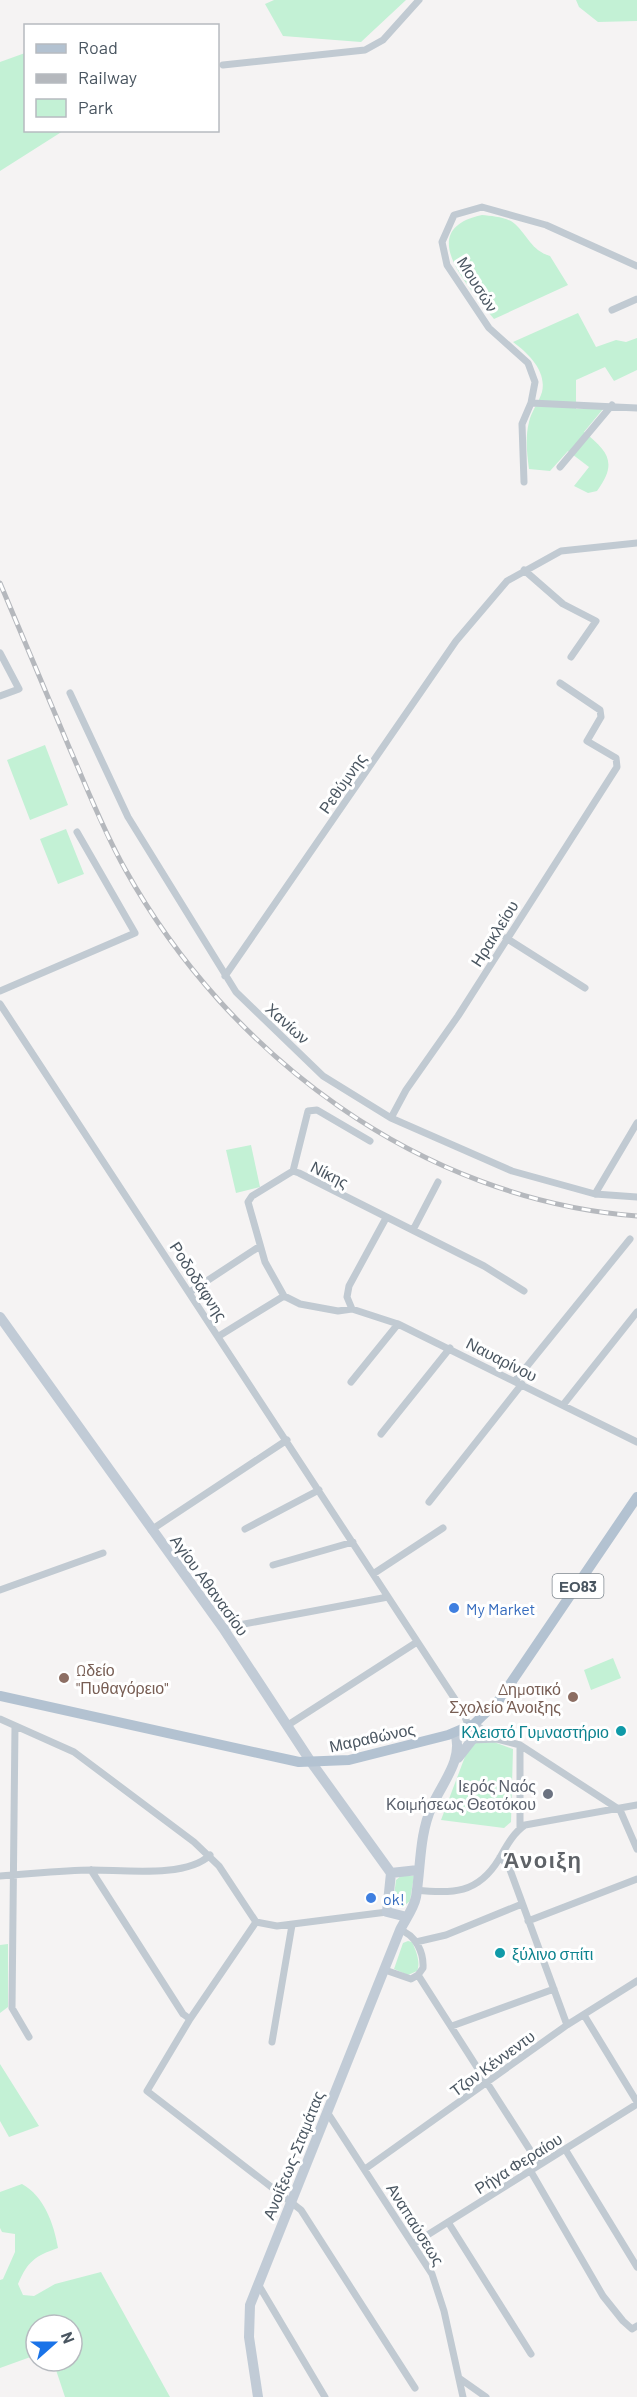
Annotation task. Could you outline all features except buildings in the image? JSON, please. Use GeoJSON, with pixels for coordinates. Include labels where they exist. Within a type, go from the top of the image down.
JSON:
{"type":"FeatureCollection","features":[{"type":"Feature","properties":{"kind":"main road","name":"Μαραθώνος"},"geometry":{"type":"LineString","coordinates":[[0,1696],[271,1757],[311,1762],[371,1756],[455,1733],[472,1726],[494,1706],[518,1676],[637,1497]]}},
{"type":"Feature","properties":{"kind":"street"},"geometry":{"type":"LineString","coordinates":[[223,65],[365,50],[383,39],[419,0]]}},
{"type":"Feature","properties":{"kind":"street","name":"Μουσών"},"geometry":{"type":"LineString","coordinates":[[524,482],[522,424],[531,403],[535,381],[528,363],[489,328],[447,265],[442,242],[454,215],[482,207],[493,210],[546,225],[637,266]]}},
{"type":"Feature","properties":{"kind":"street"},"geometry":{"type":"LineString","coordinates":[[612,310],[637,299]]}},
{"type":"Feature","properties":{"kind":"street"},"geometry":{"type":"LineString","coordinates":[[531,403],[612,405],[637,408]]}},
{"type":"Feature","properties":{"kind":"street"},"geometry":{"type":"LineString","coordinates":[[560,467],[612,405]]}},
{"type":"Feature","properties":{"kind":"street","name":"Ρεθύμνης"},"geometry":{"type":"LineString","coordinates":[[225,976],[456,641],[507,582],[524,570],[561,551],[637,543]]}},
{"type":"Feature","properties":{"kind":"street"},"geometry":{"type":"LineString","coordinates":[[524,570],[563,604],[597,621],[571,657]]}},
{"type":"Feature","properties":{"kind":"street"},"geometry":{"type":"LineString","coordinates":[[0,653],[19,689],[0,696]]}},
{"type":"Feature","properties":{"kind":"street","name":"Ηρακλείου"},"geometry":{"type":"LineString","coordinates":[[391,1118],[406,1090],[458,1016],[506,938],[604,789],[618,762],[587,741],[601,717],[600,710],[560,683]]}},
{"type":"Feature","properties":{"kind":"street","name":"Χανίων"},"geometry":{"type":"LineString","coordinates":[[70,693],[128,817],[160,873],[212,950],[225,976],[253,1010],[322,1076],[391,1118],[512,1171],[596,1194],[637,1197]]}},
{"type":"Feature","properties":{"kind":"street"},"geometry":{"type":"LineString","coordinates":[[0,991],[135,933],[77,832]]}},
{"type":"Feature","properties":{"kind":"street"},"geometry":{"type":"LineString","coordinates":[[506,938],[585,988]]}},
{"type":"Feature","properties":{"kind":"street","name":"Ροδοδάφνης"},"geometry":{"type":"LineString","coordinates":[[0,1004],[472,1726]]}},
{"type":"Feature","properties":{"kind":"street"},"geometry":{"type":"LineString","coordinates":[[293,1171],[306,1114],[312,1109],[370,1141]]}},
{"type":"Feature","properties":{"kind":"street"},"geometry":{"type":"LineString","coordinates":[[596,1194],[637,1123]]}},
{"type":"Feature","properties":{"kind":"street","name":"Νίκης"},"geometry":{"type":"LineString","coordinates":[[284,1296],[273,1281],[260,1246],[248,1202],[264,1188],[293,1171],[484,1266],[524,1291]]}},
{"type":"Feature","properties":{"kind":"street"},"geometry":{"type":"LineString","coordinates":[[413,1230],[438,1182]]}},
{"type":"Feature","properties":{"kind":"street"},"geometry":{"type":"LineString","coordinates":[[219,1336],[284,1296],[300,1304],[338,1311],[352,1309],[347,1297],[350,1286],[386,1218]]}},
{"type":"Feature","properties":{"kind":"street"},"geometry":{"type":"LineString","coordinates":[[429,1502],[630,1239]]}},
{"type":"Feature","properties":{"kind":"street"},"geometry":{"type":"LineString","coordinates":[[190,1293],[260,1246]]}},
{"type":"Feature","properties":{"kind":"street","name":"Ναυαρίνου"},"geometry":{"type":"LineString","coordinates":[[352,1309],[398,1324],[450,1348],[637,1442]]}},
{"type":"Feature","properties":{"kind":"street"},"geometry":{"type":"LineString","coordinates":[[563,1405],[637,1312]]}},
{"type":"Feature","properties":{"kind":"street","name":"Αγίου Αθανασίου"},"geometry":{"type":"LineString","coordinates":[[0,1317],[223,1628],[311,1762],[392,1873]]}},
{"type":"Feature","properties":{"kind":"street"},"geometry":{"type":"LineString","coordinates":[[351,1382],[398,1324]]}},
{"type":"Feature","properties":{"kind":"street"},"geometry":{"type":"LineString","coordinates":[[381,1434],[450,1348]]}},
{"type":"Feature","properties":{"kind":"street"},"geometry":{"type":"LineString","coordinates":[[151,1530],[287,1440]]}},
{"type":"Feature","properties":{"kind":"street"},"geometry":{"type":"LineString","coordinates":[[245,1528],[319,1490]]}},
{"type":"Feature","properties":{"kind":"street"},"geometry":{"type":"LineString","coordinates":[[373,1574],[443,1528]]}},
{"type":"Feature","properties":{"kind":"street"},"geometry":{"type":"LineString","coordinates":[[273,1565],[353,1542]]}},
{"type":"Feature","properties":{"kind":"street"},"geometry":{"type":"LineString","coordinates":[[0,1590],[103,1553]]}},
{"type":"Feature","properties":{"kind":"street"},"geometry":{"type":"LineString","coordinates":[[223,1628],[388,1597]]}},
{"type":"Feature","properties":{"kind":"street"},"geometry":{"type":"LineString","coordinates":[[288,1725],[417,1642]]}},
{"type":"Feature","properties":{"kind":"street"},"geometry":{"type":"LineString","coordinates":[[0,1719],[74,1752],[210,1855],[256,1922],[264,1925],[292,1925],[387,1911],[406,1917]]}},
{"type":"Feature","properties":{"kind":"street"},"geometry":{"type":"LineString","coordinates":[[15,1726],[12,2008],[29,2037]]}},
{"type":"Feature","properties":{"kind":"street"},"geometry":{"type":"LineString","coordinates":[[454,1763],[472,1740],[472,1726],[497,1738],[520,1745],[620,1810],[637,1849]]}},
{"type":"Feature","properties":{"kind":"street"},"geometry":{"type":"LineString","coordinates":[[454,1763],[458,1748],[455,1733]]}},
{"type":"Feature","properties":{"kind":"street"},"geometry":{"type":"LineString","coordinates":[[472,1740],[497,1738]]}},
{"type":"Feature","properties":{"kind":"street"},"geometry":{"type":"LineString","coordinates":[[520,1745],[520,1828]]}},
{"type":"Feature","properties":{"kind":"street","name":"Ανοίξεως-Σταμάτας"},"geometry":{"type":"LineString","coordinates":[[258,2397],[248,2322],[258,2284],[400,1930],[415,1900],[418,1870],[429,1814],[454,1763]]}},
{"type":"Feature","properties":{"kind":"street"},"geometry":{"type":"LineString","coordinates":[[416,1890],[459,1892],[486,1875],[520,1828],[532,1822],[620,1810],[637,1805]]}},
{"type":"Feature","properties":{"kind":"street"},"geometry":{"type":"LineString","coordinates":[[0,1876],[92,1870],[149,1871],[188,1867],[203,1862],[210,1855]]}},
{"type":"Feature","properties":{"kind":"street"},"geometry":{"type":"LineString","coordinates":[[500,1857],[509,1868],[567,2025]]}},
{"type":"Feature","properties":{"kind":"street"},"geometry":{"type":"LineString","coordinates":[[92,1870],[183,2014],[190,2019]]}},
{"type":"Feature","properties":{"kind":"street"},"geometry":{"type":"LineString","coordinates":[[387,1911],[392,1873],[418,1870]]}},
{"type":"Feature","properties":{"kind":"street"},"geometry":{"type":"LineString","coordinates":[[528,1921],[637,1879]]}},
{"type":"Feature","properties":{"kind":"street"},"geometry":{"type":"LineString","coordinates":[[416,1942],[446,1935],[522,1904]]}},
{"type":"Feature","properties":{"kind":"street"},"geometry":{"type":"LineString","coordinates":[[256,1922],[190,2019],[147,2091],[301,2210],[415,2388]]}},
{"type":"Feature","properties":{"kind":"street"},"geometry":{"type":"LineString","coordinates":[[272,2042],[292,1925]]}},
{"type":"Feature","properties":{"kind":"street"},"geometry":{"type":"LineString","coordinates":[[400,1930],[410,1934],[416,1942],[423,1964],[418,1975]]}},
{"type":"Feature","properties":{"kind":"street"},"geometry":{"type":"LineString","coordinates":[[384,1970],[406,1978],[418,1975]]}},
{"type":"Feature","properties":{"kind":"street"},"geometry":{"type":"LineString","coordinates":[[418,1975],[539,2164]]}},
{"type":"Feature","properties":{"kind":"street","name":"Τζον Κέννεντυ"},"geometry":{"type":"LineString","coordinates":[[364,2169],[488,2084],[567,2025],[637,1981]]}},
{"type":"Feature","properties":{"kind":"street"},"geometry":{"type":"LineString","coordinates":[[452,2026],[554,1989]]}},
{"type":"Feature","properties":{"kind":"street"},"geometry":{"type":"LineString","coordinates":[[584,2015],[637,2103]]}},
{"type":"Feature","properties":{"kind":"street","name":"Ρήγα Φεραίου"},"geometry":{"type":"LineString","coordinates":[[413,2244],[637,2103]]}},
{"type":"Feature","properties":{"kind":"street","name":"Αναπαύσεως"},"geometry":{"type":"LineString","coordinates":[[327,2112],[432,2274],[438,2289],[463,2397]]}},
{"type":"Feature","properties":{"kind":"street"},"geometry":{"type":"LineString","coordinates":[[565,2149],[637,2267]]}},
{"type":"Feature","properties":{"kind":"street"},"geometry":{"type":"LineString","coordinates":[[530,2170],[603,2296],[623,2321],[635,2327]]}},
{"type":"Feature","properties":{"kind":"street"},"geometry":{"type":"LineString","coordinates":[[448,2222],[531,2354]]}},
{"type":"Feature","properties":{"kind":"street"},"geometry":{"type":"LineString","coordinates":[[258,2284],[325,2397]]}},
{"type":"Feature","properties":{"kind":"street"},"geometry":{"type":"LineString","coordinates":[[459,2378],[486,2397]]}},
{"type":"Feature","properties":{"kind":"green space"},"geometry":{"type":"Polygon","coordinates":[[[274,0],[406,0],[361,42],[283,36],[265,4],[274,0]]]}},
{"type":"Feature","properties":{"kind":"green space"},"geometry":{"type":"Polygon","coordinates":[[[576,0],[637,0],[637,21],[598,22],[579,7],[576,0]]]}},
{"type":"Feature","properties":{"kind":"green space"},"geometry":{"type":"Polygon","coordinates":[[[24,53],[24,132],[61,132],[0,171],[0,62],[24,53]]]}},
{"type":"Feature","properties":{"kind":"green space"},"geometry":{"type":"Polygon","coordinates":[[[482,215],[504,218],[515,224],[538,250],[550,256],[568,285],[494,319],[462,276],[453,261],[449,246],[451,233],[461,223],[482,215]]]}},
{"type":"Feature","properties":{"kind":"green space"},"geometry":{"type":"Polygon","coordinates":[[[578,313],[596,347],[616,340],[626,342],[637,338],[637,370],[614,381],[605,367],[576,380],[576,409],[603,409],[584,432],[604,452],[608,465],[607,473],[597,491],[588,493],[574,486],[589,467],[568,451],[550,471],[529,469],[528,428],[543,384],[535,363],[513,342],[578,313]]]}},
{"type":"Feature","properties":{"kind":"green space"},"geometry":{"type":"Polygon","coordinates":[[[45,745],[68,805],[30,820],[7,760],[45,745]]]}},
{"type":"Feature","properties":{"kind":"green space"},"geometry":{"type":"Polygon","coordinates":[[[66,829],[84,874],[58,884],[40,839],[66,829]]]}},
{"type":"Feature","properties":{"kind":"green space"},"geometry":{"type":"Polygon","coordinates":[[[251,1145],[260,1187],[236,1193],[226,1150],[251,1145]]]}},
{"type":"Feature","properties":{"kind":"green space"},"geometry":{"type":"Polygon","coordinates":[[[613,1658],[621,1678],[591,1690],[584,1670],[613,1658]]]}},
{"type":"Feature","properties":{"kind":"green space"},"geometry":{"type":"Polygon","coordinates":[[[494,1742],[513,1749],[511,1822],[504,1828],[441,1820],[466,1754],[475,1743],[494,1742]]]}},
{"type":"Feature","properties":{"kind":"green space"},"geometry":{"type":"Polygon","coordinates":[[[402,1875],[414,1876],[410,1901],[403,1907],[396,1907],[393,1903],[396,1880],[402,1875]]]}},
{"type":"Feature","properties":{"kind":"green space"},"geometry":{"type":"Polygon","coordinates":[[[412,1942],[418,1957],[418,1964],[417,1971],[408,1975],[394,1969],[403,1943],[412,1942]]]}},
{"type":"Feature","properties":{"kind":"green space"},"geometry":{"type":"Polygon","coordinates":[[[8,1944],[8,2007],[0,2013],[0,1945],[8,1944]]]}},
{"type":"Feature","properties":{"kind":"green space"},"geometry":{"type":"Polygon","coordinates":[[[0,2064],[39,2126],[9,2137],[0,2121],[0,2064]]]}},
{"type":"Feature","properties":{"kind":"green space"},"geometry":{"type":"Polygon","coordinates":[[[22,2184],[30,2189],[42,2203],[54,2230],[58,2248],[33,2260],[25,2270],[18,2284],[23,2295],[34,2296],[55,2284],[101,2272],[170,2397],[65,2397],[57,2373],[84,2373],[84,2313],[24,2313],[24,2359],[0,2368],[0,2280],[3,2279],[15,2252],[15,2234],[2,2232],[0,2228],[0,2192],[22,2184]]]}},
{"type":"Feature","properties":{"kind":"railway"},"geometry":{"type":"LineString","coordinates":[[0,583],[96,809],[125,869],[168,937],[218,1000],[275,1056],[339,1106],[407,1148],[480,1181],[557,1204],[637,1216]]}},
{"type":"Feature","properties":{"kind":"place","name":"My Market"},"geometry":{"type":"Point","coordinates":[454,1608]}},
{"type":"Feature","properties":{"kind":"place","name":"Ωδείο \"Πυθαγόρειο\""},"geometry":{"type":"Point","coordinates":[64,1678]}},
{"type":"Feature","properties":{"kind":"place","name":"Δημοτικό Σχολείο Άνοιξης"},"geometry":{"type":"Point","coordinates":[573,1697]}},
{"type":"Feature","properties":{"kind":"place","name":"Κλειστό Γυμναστήριο"},"geometry":{"type":"Point","coordinates":[621,1731]}},
{"type":"Feature","properties":{"kind":"place","name":"Ιερός Ναός Κοιμήσεως Θεοτόκου"},"geometry":{"type":"Point","coordinates":[548,1794]}},
{"type":"Feature","properties":{"kind":"place","name":"ok!"},"geometry":{"type":"Point","coordinates":[371,1898]}},
{"type":"Feature","properties":{"kind":"place","name":"ξύλινο σπίτι"},"geometry":{"type":"Point","coordinates":[500,1953]}},
{"type":"Feature","properties":{"kind":"district","name":"Άνοιξη"},"geometry":{"type":"Point","coordinates":[543,1859]}}]}
